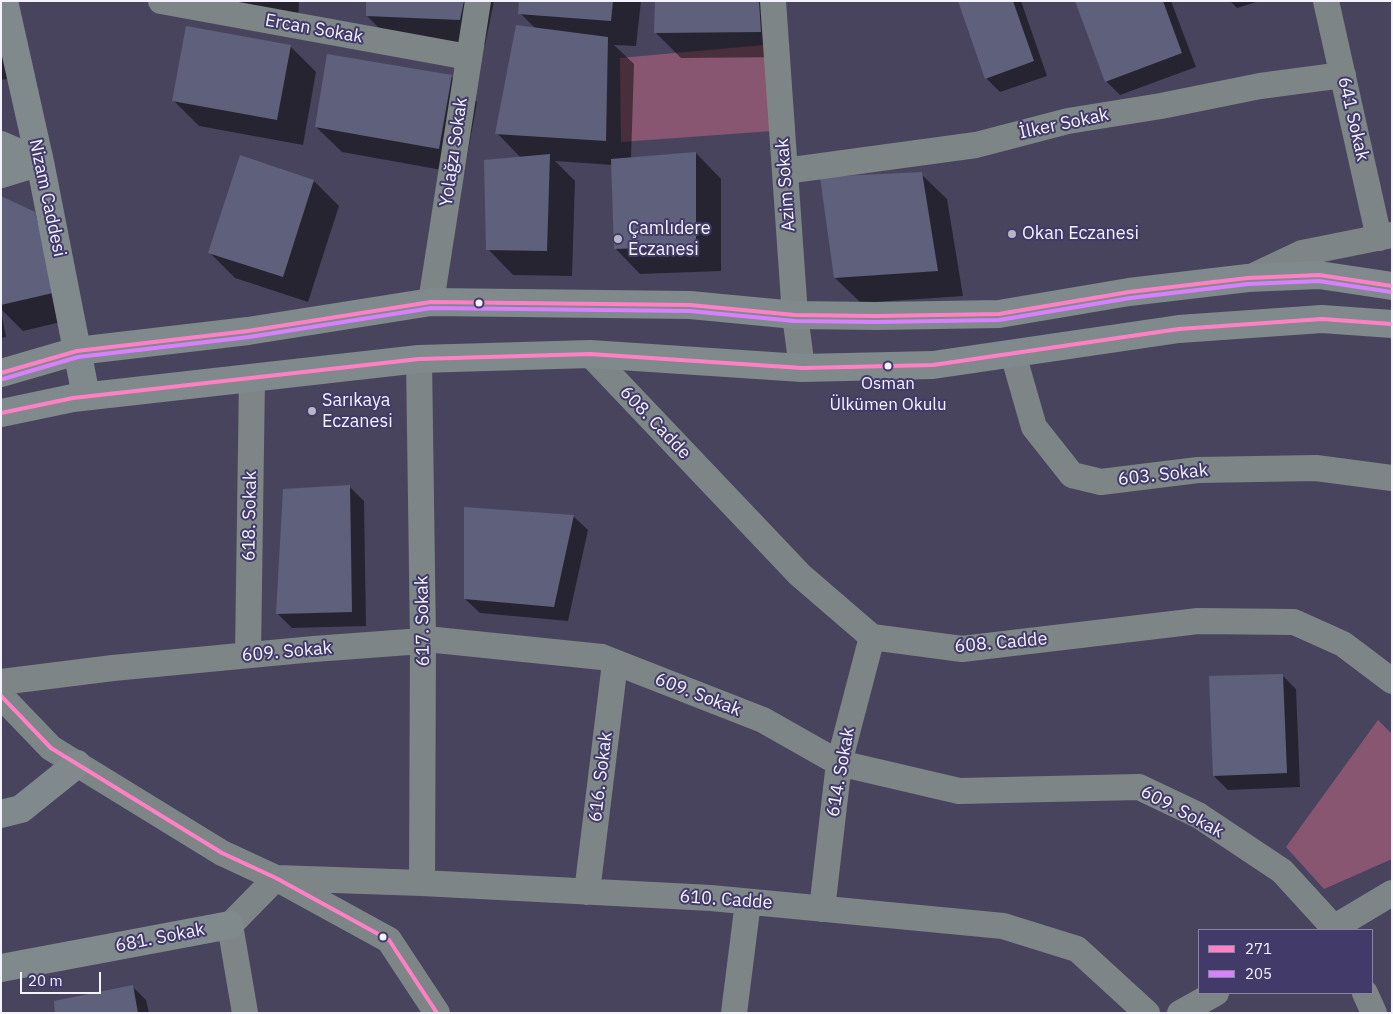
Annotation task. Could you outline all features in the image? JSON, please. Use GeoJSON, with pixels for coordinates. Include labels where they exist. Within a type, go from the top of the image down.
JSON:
{"type":"FeatureCollection","features":[{"type":"Feature","properties":{"kind":"main road","name":"Nizam Caddesi"},"geometry":{"type":"LineString","coordinates":[[4,1],[40,162],[86,396]]}},
{"type":"Feature","properties":{"kind":"main road"},"geometry":{"type":"LineString","coordinates":[[1,145],[40,162]]}},
{"type":"Feature","properties":{"kind":"main road"},"geometry":{"type":"LineString","coordinates":[[1,174],[40,162]]}},
{"type":"Feature","properties":{"kind":"main road"},"geometry":{"type":"LineString","coordinates":[[1,373],[78,351],[248,331],[432,302],[690,305],[795,316],[999,314],[1129,292],[1248,278],[1319,275],[1392,286]]}},
{"type":"Feature","properties":{"kind":"main road"},"geometry":{"type":"LineString","coordinates":[[1,413],[86,396],[418,359],[590,354],[802,368],[933,365],[1179,329],[1322,319],[1392,324]]}},
{"type":"Feature","properties":{"kind":"main road"},"geometry":{"type":"LineString","coordinates":[[1,814],[21,809],[77,764]]}},
{"type":"Feature","properties":{"kind":"main road","name":"681. Sokak"},"geometry":{"type":"LineString","coordinates":[[1,968],[230,925]]}},
{"type":"Feature","properties":{"kind":"street","name":"Ercan Sokak"},"geometry":{"type":"LineString","coordinates":[[161,1],[468,58]]}},
{"type":"Feature","properties":{"kind":"street","name":"Yolağzı Sokak"},"geometry":{"type":"LineString","coordinates":[[432,302],[478,1]]}},
{"type":"Feature","properties":{"kind":"street","name":"Azim Sokak"},"geometry":{"type":"LineString","coordinates":[[773,1],[795,316],[802,368]]}},
{"type":"Feature","properties":{"kind":"street","name":"641 Sokak"},"geometry":{"type":"LineString","coordinates":[[1326,1],[1342,75],[1386,236]]}},
{"type":"Feature","properties":{"kind":"street","name":"İlker Sokak"},"geometry":{"type":"LineString","coordinates":[[785,171],[976,145],[1068,120],[1161,106],[1260,86],[1342,75]]}},
{"type":"Feature","properties":{"kind":"street"},"geometry":{"type":"LineString","coordinates":[[1248,278],[1302,252],[1386,236]]}},
{"type":"Feature","properties":{"kind":"street","name":"608. Cadde"},"geometry":{"type":"LineString","coordinates":[[590,354],[800,575],[872,637],[962,649],[1198,622],[1294,622],[1343,644],[1392,681]]}},
{"type":"Feature","properties":{"kind":"street","name":"603. Sokak"},"geometry":{"type":"LineString","coordinates":[[1013,354],[1034,427],[1072,475],[1101,482],[1198,470],[1316,468],[1392,478]]}},
{"type":"Feature","properties":{"kind":"street","name":"617. Sokak"},"geometry":{"type":"LineString","coordinates":[[418,359],[423,640],[422,884]]}},
{"type":"Feature","properties":{"kind":"street","name":"618. Sokak"},"geometry":{"type":"LineString","coordinates":[[248,655],[252,377]]}},
{"type":"Feature","properties":{"kind":"street","name":"614. Sokak"},"geometry":{"type":"LineString","coordinates":[[822,909],[839,763],[872,637]]}},
{"type":"Feature","properties":{"kind":"street","name":"609. Sokak"},"geometry":{"type":"LineString","coordinates":[[1,682],[113,668],[423,640],[602,657],[763,720],[839,763],[959,791],[1140,787],[1198,815],[1282,871],[1334,929]]}},
{"type":"Feature","properties":{"kind":"street","name":"616. Sokak"},"geometry":{"type":"LineString","coordinates":[[587,892],[615,663]]}},
{"type":"Feature","properties":{"kind":"street"},"geometry":{"type":"LineString","coordinates":[[1,696],[50,748],[222,853],[276,878],[389,940],[437,1013]]}},
{"type":"Feature","properties":{"kind":"street"},"geometry":{"type":"LineString","coordinates":[[245,1013],[230,925],[276,878]]}},
{"type":"Feature","properties":{"kind":"street","name":"610. Cadde"},"geometry":{"type":"LineString","coordinates":[[276,878],[711,898],[1003,926],[1077,949],[1147,1013]]}},
{"type":"Feature","properties":{"kind":"street"},"geometry":{"type":"LineString","coordinates":[[1334,929],[1392,893]]}},
{"type":"Feature","properties":{"kind":"street"},"geometry":{"type":"LineString","coordinates":[[734,1013],[748,902]]}},
{"type":"Feature","properties":{"kind":"street"},"geometry":{"type":"LineString","coordinates":[[1180,1013],[1214,994]]}},
{"type":"Feature","properties":{"kind":"street"},"geometry":{"type":"LineString","coordinates":[[1365,994],[1374,1013]]}},
{"type":"Feature","properties":{"kind":"shaded area"},"geometry":{"type":"Polygon","coordinates":[[[764,45],[772,131],[621,142],[620,58],[764,45]]]}},
{"type":"Feature","properties":{"kind":"shaded area"},"geometry":{"type":"Polygon","coordinates":[[[1378,720],[1392,734],[1392,859],[1324,889],[1286,847],[1378,720]]]}},
{"type":"Feature","properties":{"kind":"building"},"geometry":{"type":"Polygon","coordinates":[[[366,1],[464,1],[460,20],[366,16],[366,1]]]}},
{"type":"Feature","properties":{"kind":"building"},"geometry":{"type":"Polygon","coordinates":[[[519,1],[613,1],[611,21],[518,14],[519,1]]]}},
{"type":"Feature","properties":{"kind":"building"},"geometry":{"type":"Polygon","coordinates":[[[655,1],[759,1],[761,32],[654,33],[655,1]]]}},
{"type":"Feature","properties":{"kind":"building"},"geometry":{"type":"Polygon","coordinates":[[[958,1],[1013,1],[1034,61],[985,79],[958,1]]]}},
{"type":"Feature","properties":{"kind":"building"},"geometry":{"type":"Polygon","coordinates":[[[1075,1],[1163,1],[1182,53],[1105,82],[1075,1]]]}},
{"type":"Feature","properties":{"kind":"building"},"geometry":{"type":"Polygon","coordinates":[[[516,25],[608,37],[606,141],[495,134],[516,25]]]}},
{"type":"Feature","properties":{"kind":"building"},"geometry":{"type":"Polygon","coordinates":[[[186,26],[291,45],[277,120],[172,101],[186,26]]]}},
{"type":"Feature","properties":{"kind":"building"},"geometry":{"type":"Polygon","coordinates":[[[327,54],[452,75],[439,149],[315,127],[327,54]]]}},
{"type":"Feature","properties":{"kind":"building"},"geometry":{"type":"Polygon","coordinates":[[[696,152],[696,246],[614,249],[611,159],[696,152]]]}},
{"type":"Feature","properties":{"kind":"building"},"geometry":{"type":"Polygon","coordinates":[[[550,154],[547,251],[486,250],[484,160],[550,154]]]}},
{"type":"Feature","properties":{"kind":"building"},"geometry":{"type":"Polygon","coordinates":[[[240,155],[314,180],[283,277],[208,253],[240,155]]]}},
{"type":"Feature","properties":{"kind":"building"},"geometry":{"type":"Polygon","coordinates":[[[922,172],[938,271],[834,278],[820,177],[922,172]]]}},
{"type":"Feature","properties":{"kind":"building"},"geometry":{"type":"Polygon","coordinates":[[[1,196],[35,212],[57,292],[1,305],[1,196]]]}},
{"type":"Feature","properties":{"kind":"building"},"geometry":{"type":"Polygon","coordinates":[[[350,485],[352,612],[276,614],[283,489],[350,485]]]}},
{"type":"Feature","properties":{"kind":"building"},"geometry":{"type":"Polygon","coordinates":[[[464,507],[574,515],[554,607],[464,599],[464,507]]]}},
{"type":"Feature","properties":{"kind":"building"},"geometry":{"type":"Polygon","coordinates":[[[1283,674],[1287,773],[1213,776],[1209,676],[1283,674]]]}},
{"type":"Feature","properties":{"kind":"building"},"geometry":{"type":"Polygon","coordinates":[[[133,985],[138,1013],[55,1013],[54,1001],[133,985]]]}},
{"type":"Feature","properties":{"kind":"transit line","name":"271"},"geometry":{"type":"LineString","coordinates":[[1,373],[77,351],[248,331],[431,302],[690,305],[795,315],[999,314],[1129,292],[1248,278],[1319,275],[1392,286]]}},
{"type":"Feature","properties":{"kind":"transit line","name":"205"},"geometry":{"type":"LineString","coordinates":[[3,379],[78,357],[249,337],[431,308],[690,311],[795,321],[999,320],[1130,298],[1248,284],[1319,281],[1391,292]]}},
{"type":"Feature","properties":{"kind":"transit line","name":"271"},"geometry":{"type":"LineString","coordinates":[[1,413],[73,398],[419,359],[590,354],[802,368],[933,365],[1179,329],[1322,319],[1392,324]]}},
{"type":"Feature","properties":{"kind":"transit line","name":"271"},"geometry":{"type":"LineString","coordinates":[[1,696],[51,748],[222,853],[276,878],[389,940],[437,1013]]}},
{"type":"Feature","properties":{"kind":"place","name":"Okan Eczanesi"},"geometry":{"type":"Point","coordinates":[1012,234]}},
{"type":"Feature","properties":{"kind":"place","name":"Çamlıdere Eczanesi"},"geometry":{"type":"Point","coordinates":[618,239]}},
{"type":"Feature","properties":{"kind":"place","name":"Osman Ülkümen Okulu"},"geometry":{"type":"Point","coordinates":[888,366]}},
{"type":"Feature","properties":{"kind":"place","name":"Sarıkaya Eczanesi"},"geometry":{"type":"Point","coordinates":[312,411]}}]}
